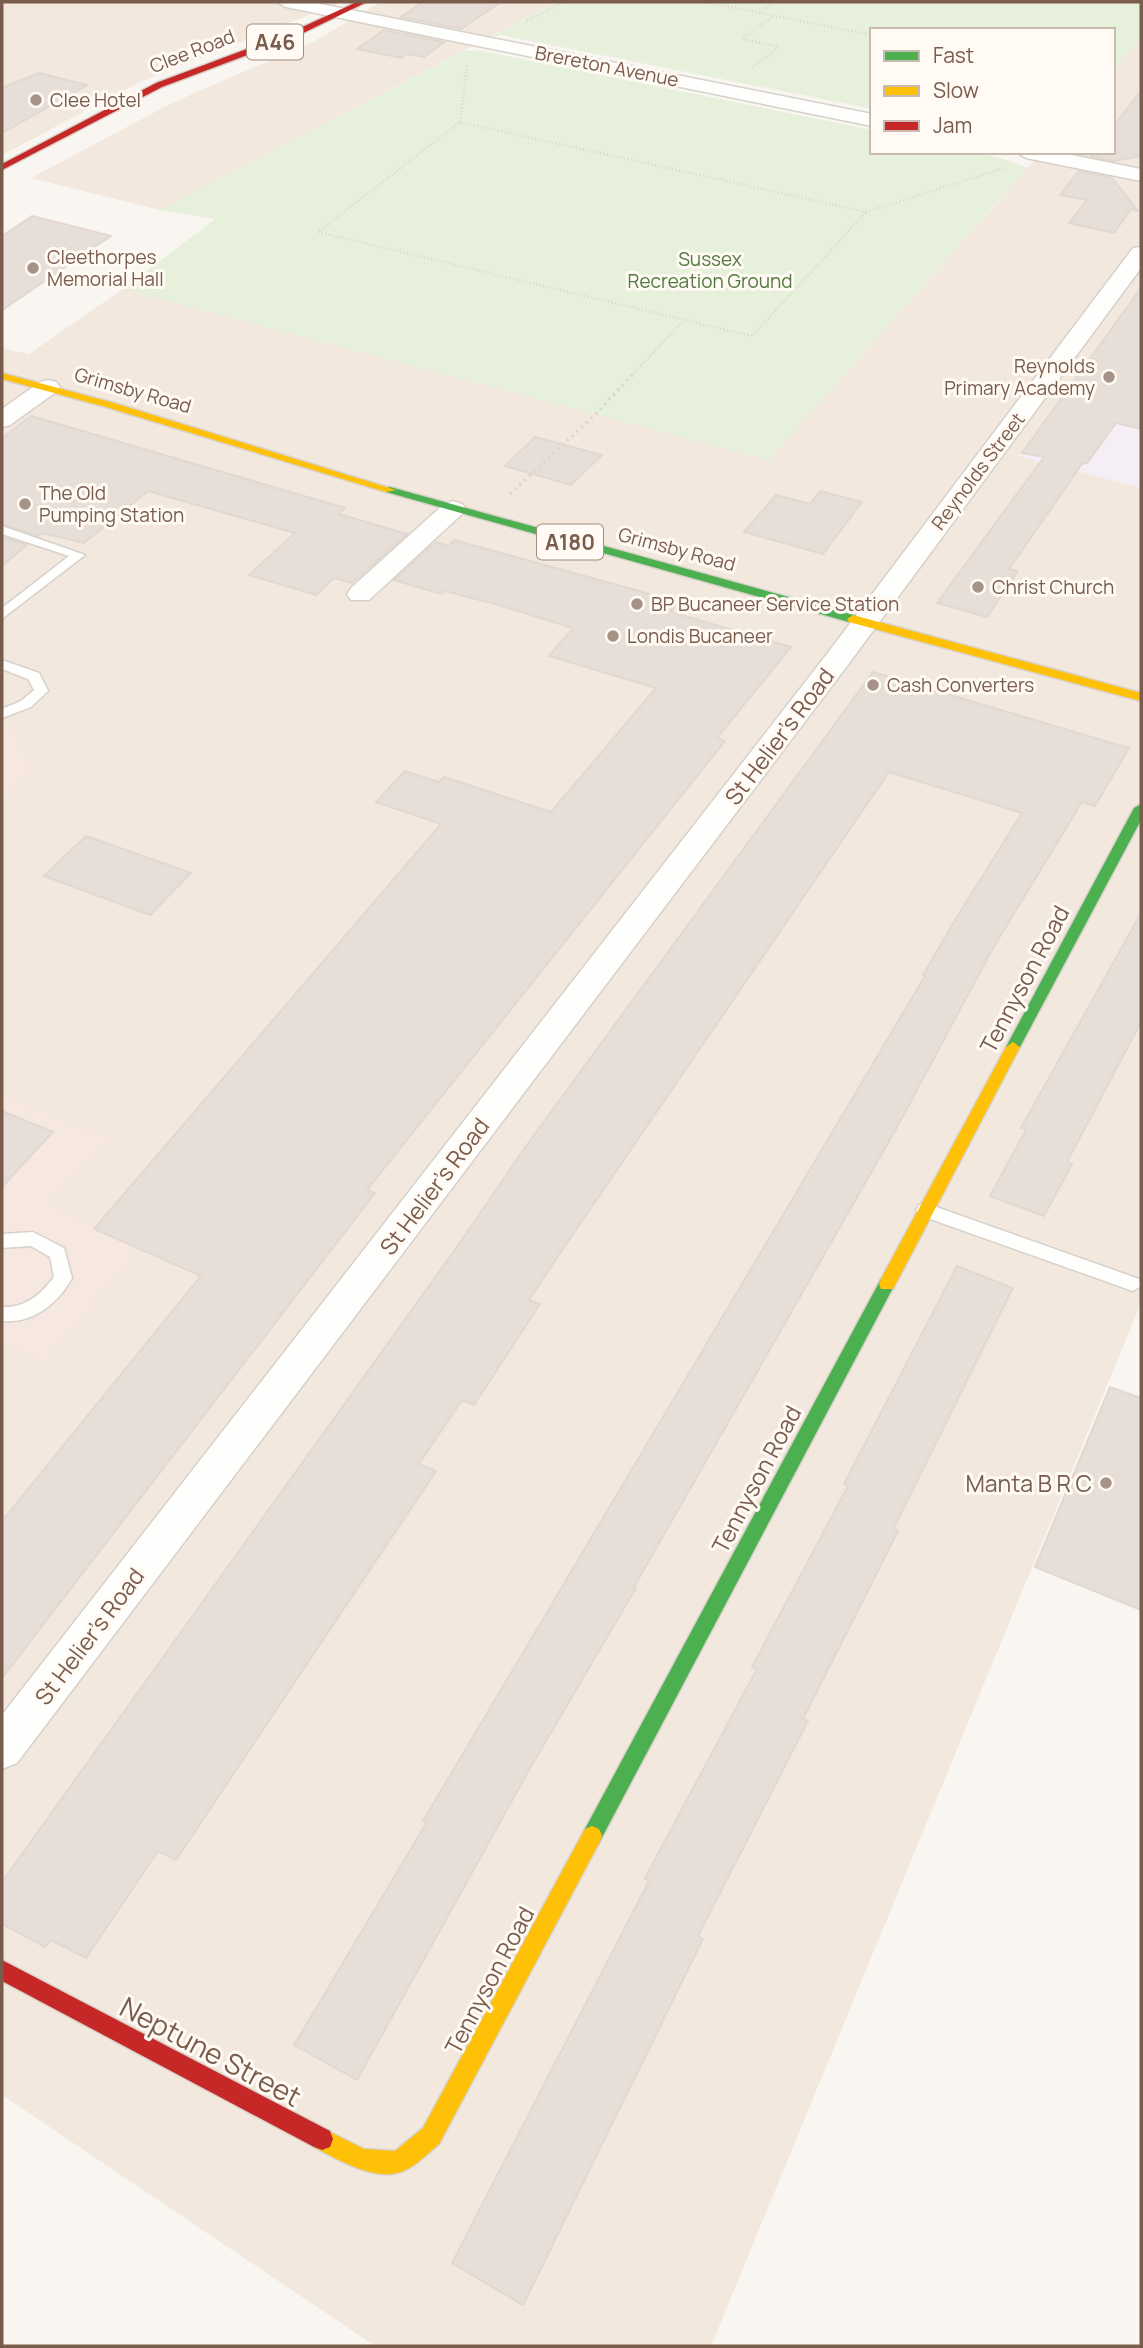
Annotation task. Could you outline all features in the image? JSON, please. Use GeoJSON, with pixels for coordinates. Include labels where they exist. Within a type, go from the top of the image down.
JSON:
{"type":"FeatureCollection","features":[{"type":"Feature","properties":{"kind":"main road","name":"Clee Road"},"geometry":{"type":"LineString","coordinates":[[2,167],[159,85],[341,14],[363,2]]}},
{"type":"Feature","properties":{"kind":"main road","name":"Grimsby Road"},"geometry":{"type":"LineString","coordinates":[[2,376],[48,387],[484,518],[1141,697]]}},
{"type":"Feature","properties":{"kind":"main road","name":"Tennyson Road"},"geometry":{"type":"LineString","coordinates":[[399,2162],[431,2136],[1141,808]]}},
{"type":"Feature","properties":{"kind":"main road","name":"Neptune Street"},"geometry":{"type":"LineString","coordinates":[[2,1970],[362,2160],[399,2162]]}},
{"type":"Feature","properties":{"kind":"street","name":"Brereton Avenue"},"geometry":{"type":"LineString","coordinates":[[286,2],[870,120]]}},
{"type":"Feature","properties":{"kind":"street"},"geometry":{"type":"LineString","coordinates":[[1019,159],[1141,175]]}},
{"type":"Feature","properties":{"kind":"street","name":"Reynolds Street"},"geometry":{"type":"LineString","coordinates":[[866,622],[1141,253]]}},
{"type":"Feature","properties":{"kind":"street"},"geometry":{"type":"LineString","coordinates":[[2,420],[48,387]]}},
{"type":"Feature","properties":{"kind":"street"},"geometry":{"type":"LineString","coordinates":[[360,594],[453,509]]}},
{"type":"Feature","properties":{"kind":"street","name":"St Helier's Road"},"geometry":{"type":"LineString","coordinates":[[2,1749],[866,622]]}},
{"type":"Feature","properties":{"kind":"lane"},"geometry":{"type":"LineString","coordinates":[[2,530],[79,555],[3,614]]}},
{"type":"Feature","properties":{"kind":"lane"},"geometry":{"type":"LineString","coordinates":[[2,664],[34,677],[41,691],[26,704],[2,714]]}},
{"type":"Feature","properties":{"kind":"lane"},"geometry":{"type":"LineString","coordinates":[[925,1210],[1133,1284]]}},
{"type":"Feature","properties":{"kind":"lane"},"geometry":{"type":"LineString","coordinates":[[2,1241],[33,1239],[58,1253],[63,1278],[45,1303],[11,1316],[2,1314]]}},
{"type":"Feature","properties":{"kind":"path"},"geometry":{"type":"LineString","coordinates":[[704,2],[870,35]]}},
{"type":"Feature","properties":{"kind":"path"},"geometry":{"type":"LineString","coordinates":[[719,5],[723,2]]}},
{"type":"Feature","properties":{"kind":"path"},"geometry":{"type":"LineString","coordinates":[[759,13],[773,2]]}},
{"type":"Feature","properties":{"kind":"path"},"geometry":{"type":"LineString","coordinates":[[724,89],[779,47],[743,39],[774,15]]}},
{"type":"Feature","properties":{"kind":"path"},"geometry":{"type":"LineString","coordinates":[[486,42],[468,54],[460,122],[318,232],[752,336],[866,212],[1019,159]]}},
{"type":"Feature","properties":{"kind":"path"},"geometry":{"type":"LineString","coordinates":[[460,122],[866,212]]}},
{"type":"Feature","properties":{"kind":"path"},"geometry":{"type":"LineString","coordinates":[[484,518],[596,414],[684,320]]}},
{"type":"Feature","properties":{"kind":"shaded area"},"geometry":{"type":"Polygon","coordinates":[[[2,2],[342,2],[140,82],[2,155],[2,2]]]}},
{"type":"Feature","properties":{"kind":"shaded area"},"geometry":{"type":"Polygon","coordinates":[[[380,2],[556,2],[160,210],[31,178],[172,103],[315,41],[380,2]]]}},
{"type":"Feature","properties":{"kind":"shaded area"},"geometry":{"type":"Polygon","coordinates":[[[1141,38],[1141,1303],[711,2346],[375,2346],[2,2095],[2,348],[29,354],[123,289],[769,460],[1040,154],[1115,154],[1115,68],[1141,38]]]}},
{"type":"Feature","properties":{"kind":"shaded area","name":"Reynolds Primary Academy"},"geometry":{"type":"Polygon","coordinates":[[[1135,296],[1141,297],[1141,488],[1019,456],[1135,296]]]}},
{"type":"Feature","properties":{"kind":"shaded area"},"geometry":{"type":"Polygon","coordinates":[[[2,722],[16,736],[33,772],[2,800],[2,722]]]}},
{"type":"Feature","properties":{"kind":"shaded area"},"geometry":{"type":"Polygon","coordinates":[[[2,1094],[110,1138],[48,1204],[145,1245],[45,1363],[2,1343],[2,1094]]]}},
{"type":"Feature","properties":{"kind":"green space"},"geometry":{"type":"Polygon","coordinates":[[[556,2],[1141,2],[1141,38],[1115,68],[1115,28],[870,28],[870,109],[501,35],[487,39],[556,2]]]}},
{"type":"Feature","properties":{"kind":"green space","name":"Sussex Recreation Ground"},"geometry":{"type":"Polygon","coordinates":[[[478,50],[870,130],[870,154],[977,154],[1027,168],[769,460],[123,289],[215,219],[160,210],[464,51],[478,50]]]}},
{"type":"Feature","properties":{"kind":"building"},"geometry":{"type":"Polygon","coordinates":[[[423,2],[501,2],[461,29],[401,17],[423,2]]]}},
{"type":"Feature","properties":{"kind":"building"},"geometry":{"type":"Polygon","coordinates":[[[384,30],[444,42],[424,57],[407,54],[402,58],[357,49],[384,30]]]}},
{"type":"Feature","properties":{"kind":"building"},"geometry":{"type":"Polygon","coordinates":[[[39,73],[87,85],[2,133],[2,88],[39,73]]]}},
{"type":"Feature","properties":{"kind":"building"},"geometry":{"type":"Polygon","coordinates":[[[1141,91],[1141,156],[1113,161],[1091,156],[1115,154],[1115,124],[1141,91]]]}},
{"type":"Feature","properties":{"kind":"building"},"geometry":{"type":"Polygon","coordinates":[[[1079,171],[1112,178],[1138,211],[1131,209],[1114,233],[1069,223],[1087,200],[1060,195],[1079,171]]]}},
{"type":"Feature","properties":{"kind":"building","name":"Cleethorpes Memorial Hall"},"geometry":{"type":"Polygon","coordinates":[[[32,216],[111,236],[2,310],[2,236],[32,216]]]}},
{"type":"Feature","properties":{"kind":"building"},"geometry":{"type":"Polygon","coordinates":[[[1141,288],[1141,429],[1116,423],[1087,463],[1082,464],[1009,569],[1018,571],[987,617],[937,603],[1044,457],[1022,453],[1141,288]]]}},
{"type":"Feature","properties":{"kind":"building"},"geometry":{"type":"Polygon","coordinates":[[[31,416],[345,508],[339,514],[407,534],[352,583],[334,578],[316,595],[249,575],[295,533],[148,491],[84,543],[42,533],[38,536],[2,524],[2,438],[31,416]]]}},
{"type":"Feature","properties":{"kind":"building"},"geometry":{"type":"Polygon","coordinates":[[[535,437],[602,455],[571,485],[505,466],[535,437]]]}},
{"type":"Feature","properties":{"kind":"building"},"geometry":{"type":"Polygon","coordinates":[[[820,491],[862,502],[823,554],[744,532],[776,495],[810,504],[820,491]]]}},
{"type":"Feature","properties":{"kind":"building"},"geometry":{"type":"Polygon","coordinates":[[[2,537],[27,545],[2,566],[2,537]]]}},
{"type":"Feature","properties":{"kind":"building"},"geometry":{"type":"Polygon","coordinates":[[[454,540],[679,602],[671,612],[791,647],[717,738],[725,741],[367,1190],[375,1193],[2,1678],[2,1521],[201,1276],[94,1229],[441,824],[376,802],[405,771],[439,782],[444,777],[551,812],[656,688],[549,656],[573,628],[495,604],[445,591],[441,594],[394,580],[436,542],[449,546],[454,540]]]}},
{"type":"Feature","properties":{"kind":"building"},"geometry":{"type":"Polygon","coordinates":[[[873,672],[1129,748],[1095,806],[1082,802],[993,948],[896,1129],[634,1587],[636,1588],[529,1770],[357,2080],[294,2045],[427,1822],[423,1821],[925,976],[923,975],[955,920],[1022,813],[889,772],[529,1300],[540,1304],[474,1405],[462,1400],[419,1464],[436,1471],[176,1860],[158,1851],[86,1958],[51,1940],[45,1947],[2,1924],[2,1882],[459,1244],[526,1146],[873,672]]]}},
{"type":"Feature","properties":{"kind":"building"},"geometry":{"type":"Polygon","coordinates":[[[86,836],[191,873],[150,915],[44,876],[86,836]]]}},
{"type":"Feature","properties":{"kind":"building"},"geometry":{"type":"Polygon","coordinates":[[[1141,913],[1141,1022],[1067,1162],[1072,1164],[1044,1216],[990,1196],[1026,1130],[1021,1128],[1141,913]]]}},
{"type":"Feature","properties":{"kind":"building"},"geometry":{"type":"Polygon","coordinates":[[[2,1111],[53,1132],[2,1187],[2,1111]]]}},
{"type":"Feature","properties":{"kind":"building"},"geometry":{"type":"Polygon","coordinates":[[[957,1266],[1013,1288],[893,1529],[898,1531],[803,1719],[808,1721],[698,1936],[703,1939],[523,2305],[452,2263],[649,1881],[645,1878],[757,1669],[752,1667],[848,1486],[844,1484],[957,1266]]]}},
{"type":"Feature","properties":{"kind":"building","name":"Manta B R C"},"geometry":{"type":"Polygon","coordinates":[[[1110,1387],[1141,1398],[1141,1610],[1035,1567],[1110,1387]]]}},
{"type":"Feature","properties":{"kind":"traffic: fast"},"geometry":{"type":"LineString","coordinates":[[390,490],[853,619]]}},
{"type":"Feature","properties":{"kind":"traffic: fast"},"geometry":{"type":"LineString","coordinates":[[1013,1047],[1141,808]]}},
{"type":"Feature","properties":{"kind":"traffic: fast"},"geometry":{"type":"LineString","coordinates":[[592,1836],[887,1284]]}},
{"type":"Feature","properties":{"kind":"traffic: slow"},"geometry":{"type":"LineString","coordinates":[[2,376],[110,405],[390,490]]}},
{"type":"Feature","properties":{"kind":"traffic: slow"},"geometry":{"type":"LineString","coordinates":[[853,619],[1141,697]]}},
{"type":"Feature","properties":{"kind":"traffic: slow"},"geometry":{"type":"LineString","coordinates":[[887,1284],[1013,1047]]}},
{"type":"Feature","properties":{"kind":"traffic: slow"},"geometry":{"type":"LineString","coordinates":[[322,2139],[362,2160],[399,2162],[431,2136],[592,1836]]}},
{"type":"Feature","properties":{"kind":"traffic: jam"},"geometry":{"type":"LineString","coordinates":[[2,167],[159,85],[290,36],[363,2]]}},
{"type":"Feature","properties":{"kind":"traffic: jam"},"geometry":{"type":"LineString","coordinates":[[2,1970],[322,2139]]}},
{"type":"Feature","properties":{"kind":"place","name":"Clee Hotel"},"geometry":{"type":"Point","coordinates":[36,100]}},
{"type":"Feature","properties":{"kind":"place","name":"Cleethorpes Memorial Hall"},"geometry":{"type":"Point","coordinates":[33,268]}},
{"type":"Feature","properties":{"kind":"place","name":"Reynolds Primary Academy"},"geometry":{"type":"Point","coordinates":[1109,377]}},
{"type":"Feature","properties":{"kind":"place","name":"The Old Pumping Station"},"geometry":{"type":"Point","coordinates":[25,504]}},
{"type":"Feature","properties":{"kind":"place","name":"Christ Church"},"geometry":{"type":"Point","coordinates":[978,587]}},
{"type":"Feature","properties":{"kind":"place","name":"BP Bucaneer Service Station"},"geometry":{"type":"Point","coordinates":[637,604]}},
{"type":"Feature","properties":{"kind":"place","name":"Londis Bucaneer"},"geometry":{"type":"Point","coordinates":[613,636]}},
{"type":"Feature","properties":{"kind":"place","name":"Cash Converters"},"geometry":{"type":"Point","coordinates":[873,685]}},
{"type":"Feature","properties":{"kind":"place","name":"Manta B R C"},"geometry":{"type":"Point","coordinates":[1106,1483]}}]}
